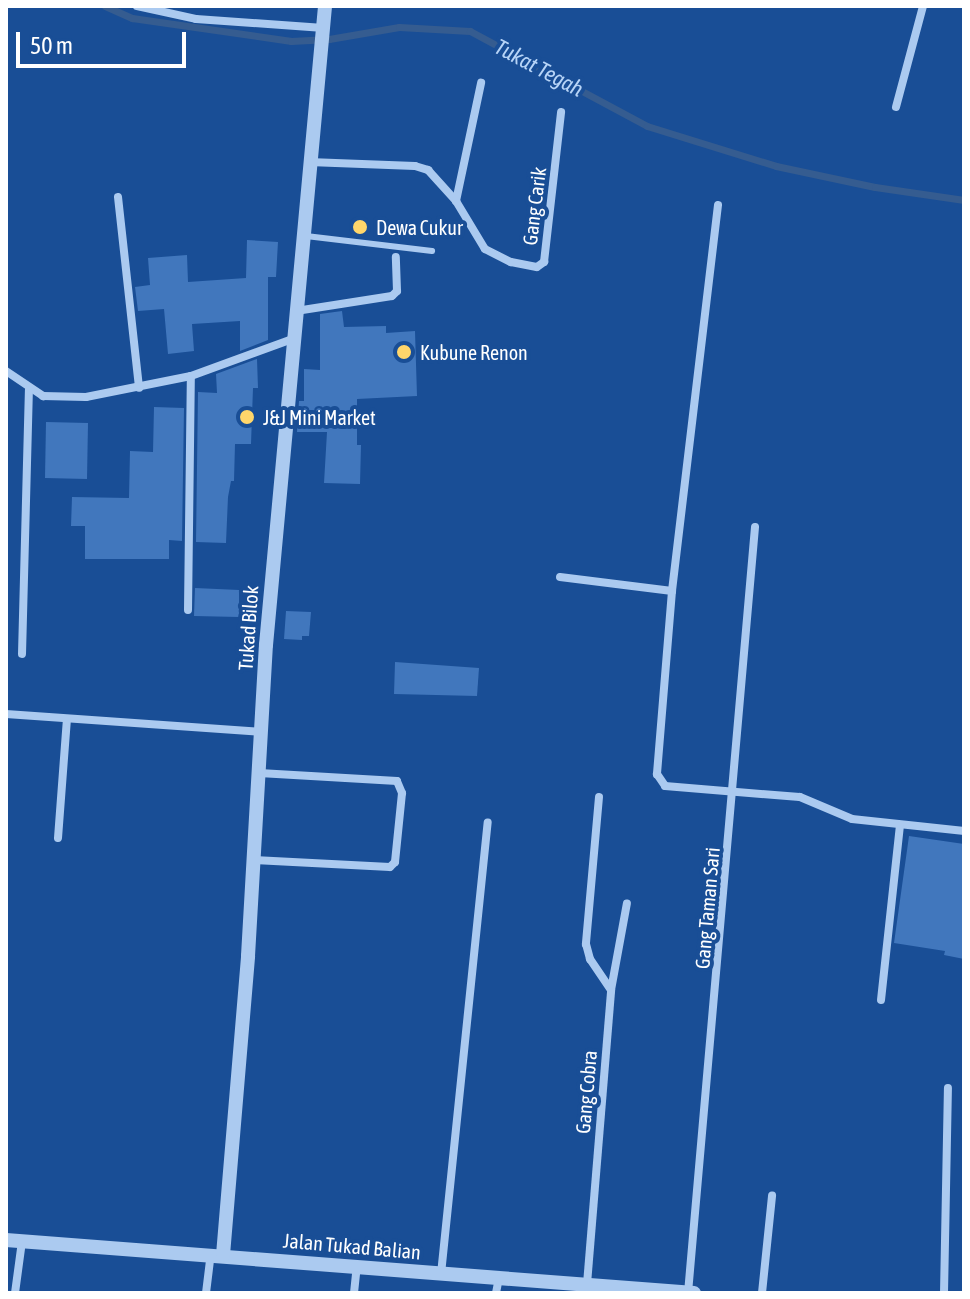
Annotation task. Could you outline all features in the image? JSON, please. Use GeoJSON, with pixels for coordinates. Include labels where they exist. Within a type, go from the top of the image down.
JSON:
{"type":"FeatureCollection","features":[{"type":"Feature","properties":{"kind":"street"},"geometry":{"type":"LineString","coordinates":[[137,6],[196,19],[323,32]]}},
{"type":"Feature","properties":{"kind":"street","name":"Tukad Bilok"},"geometry":{"type":"LineString","coordinates":[[217,1254],[253,860],[292,339],[325,6]]}},
{"type":"Feature","properties":{"kind":"street"},"geometry":{"type":"LineString","coordinates":[[896,107],[923,6]]}},
{"type":"Feature","properties":{"kind":"street"},"geometry":{"type":"LineString","coordinates":[[456,201],[481,83]]}},
{"type":"Feature","properties":{"kind":"street","name":"Gang Carik"},"geometry":{"type":"LineString","coordinates":[[309,162],[422,168],[433,173],[456,201],[490,253],[511,262],[542,266],[561,112]]}},
{"type":"Feature","properties":{"kind":"street"},"geometry":{"type":"LineString","coordinates":[[118,197],[139,388]]}},
{"type":"Feature","properties":{"kind":"street"},"geometry":{"type":"LineString","coordinates":[[718,205],[672,591],[657,774],[665,786],[800,797],[852,819],[964,831]]}},
{"type":"Feature","properties":{"kind":"street"},"geometry":{"type":"LineString","coordinates":[[296,311],[392,296],[397,291],[396,257]]}},
{"type":"Feature","properties":{"kind":"street"},"geometry":{"type":"LineString","coordinates":[[8,376],[29,390],[60,399],[139,388],[191,376],[292,339]]}},
{"type":"Feature","properties":{"kind":"street"},"geometry":{"type":"LineString","coordinates":[[188,610],[191,376]]}},
{"type":"Feature","properties":{"kind":"street"},"geometry":{"type":"LineString","coordinates":[[22,654],[29,390]]}},
{"type":"Feature","properties":{"kind":"street","name":"Gang Taman Sari"},"geometry":{"type":"LineString","coordinates":[[688,1293],[755,527]]}},
{"type":"Feature","properties":{"kind":"street"},"geometry":{"type":"LineString","coordinates":[[560,577],[672,591]]}},
{"type":"Feature","properties":{"kind":"street"},"geometry":{"type":"LineString","coordinates":[[6,714],[261,732]]}},
{"type":"Feature","properties":{"kind":"street"},"geometry":{"type":"LineString","coordinates":[[58,838],[67,719]]}},
{"type":"Feature","properties":{"kind":"street"},"geometry":{"type":"LineString","coordinates":[[253,860],[390,867],[395,862],[402,793],[397,781],[259,773]]}},
{"type":"Feature","properties":{"kind":"street"},"geometry":{"type":"LineString","coordinates":[[599,797],[586,944],[590,959],[611,990]]}},
{"type":"Feature","properties":{"kind":"street"},"geometry":{"type":"LineString","coordinates":[[441,1274],[488,822]]}},
{"type":"Feature","properties":{"kind":"street"},"geometry":{"type":"LineString","coordinates":[[881,1000],[900,825]]}},
{"type":"Feature","properties":{"kind":"street","name":"Gang Cobra"},"geometry":{"type":"LineString","coordinates":[[587,1284],[611,990],[627,903]]}},
{"type":"Feature","properties":{"kind":"street"},"geometry":{"type":"LineString","coordinates":[[944,1293],[948,1088]]}},
{"type":"Feature","properties":{"kind":"street"},"geometry":{"type":"LineString","coordinates":[[762,1293],[772,1196]]}},
{"type":"Feature","properties":{"kind":"street","name":"Jalan Tukad Balian"},"geometry":{"type":"LineString","coordinates":[[6,1240],[499,1278],[559,1288],[587,1284],[694,1293]]}},
{"type":"Feature","properties":{"kind":"street"},"geometry":{"type":"LineString","coordinates":[[15,1293],[22,1241]]}},
{"type":"Feature","properties":{"kind":"street"},"geometry":{"type":"LineString","coordinates":[[206,1293],[217,1254]]}},
{"type":"Feature","properties":{"kind":"street"},"geometry":{"type":"LineString","coordinates":[[354,1293],[357,1266]]}},
{"type":"Feature","properties":{"kind":"street"},"geometry":{"type":"LineString","coordinates":[[496,1293],[499,1278]]}},
{"type":"Feature","properties":{"kind":"lane"},"geometry":{"type":"LineString","coordinates":[[303,236],[432,251]]}},
{"type":"Feature","properties":{"kind":"building"},"geometry":{"type":"Polygon","coordinates":[[[247,240],[278,242],[276,277],[268,277],[268,340],[240,351],[240,321],[192,324],[194,351],[168,354],[164,309],[138,311],[135,287],[150,285],[148,258],[187,255],[188,282],[246,278],[247,240]]]}},
{"type":"Feature","properties":{"kind":"building"},"geometry":{"type":"Polygon","coordinates":[[[342,311],[344,327],[386,326],[386,333],[415,331],[417,396],[357,399],[360,484],[324,483],[327,432],[297,432],[299,401],[304,401],[304,369],[320,370],[320,314],[342,311]]]}},
{"type":"Feature","properties":{"kind":"building"},"geometry":{"type":"Polygon","coordinates":[[[257,359],[258,388],[253,388],[251,444],[235,444],[226,543],[196,542],[198,392],[217,393],[216,374],[257,359]]]}},
{"type":"Feature","properties":{"kind":"building"},"geometry":{"type":"Polygon","coordinates":[[[154,407],[184,408],[182,541],[169,540],[169,559],[85,559],[85,526],[71,526],[72,497],[129,498],[130,451],[153,452],[154,407]]]}},
{"type":"Feature","properties":{"kind":"building"},"geometry":{"type":"Polygon","coordinates":[[[46,422],[88,423],[87,479],[45,478],[46,422]]]}},
{"type":"Feature","properties":{"kind":"building"},"geometry":{"type":"Polygon","coordinates":[[[195,588],[239,590],[239,617],[194,616],[195,588]]]}},
{"type":"Feature","properties":{"kind":"building"},"geometry":{"type":"Polygon","coordinates":[[[286,611],[311,612],[309,636],[302,636],[302,640],[284,639],[286,611]]]}},
{"type":"Feature","properties":{"kind":"building"},"geometry":{"type":"Polygon","coordinates":[[[395,662],[479,668],[477,696],[394,694],[395,662]]]}},
{"type":"Feature","properties":{"kind":"building"},"geometry":{"type":"Polygon","coordinates":[[[909,836],[964,844],[964,959],[944,955],[945,951],[894,943],[909,836]]]}},
{"type":"Feature","properties":{"kind":"waterway","name":"Tukat Tegah"},"geometry":{"type":"LineString","coordinates":[[105,6],[132,18],[291,41],[329,39],[399,27],[470,31],[647,126],[776,166],[875,187],[964,200]]}},
{"type":"Feature","properties":{"kind":"place","name":"Dewa Cukur"},"geometry":{"type":"Point","coordinates":[360,227]}},
{"type":"Feature","properties":{"kind":"place","name":"Kubune Renon"},"geometry":{"type":"Point","coordinates":[404,352]}},
{"type":"Feature","properties":{"kind":"place","name":"J&J Mini Market"},"geometry":{"type":"Point","coordinates":[247,417]}}]}
